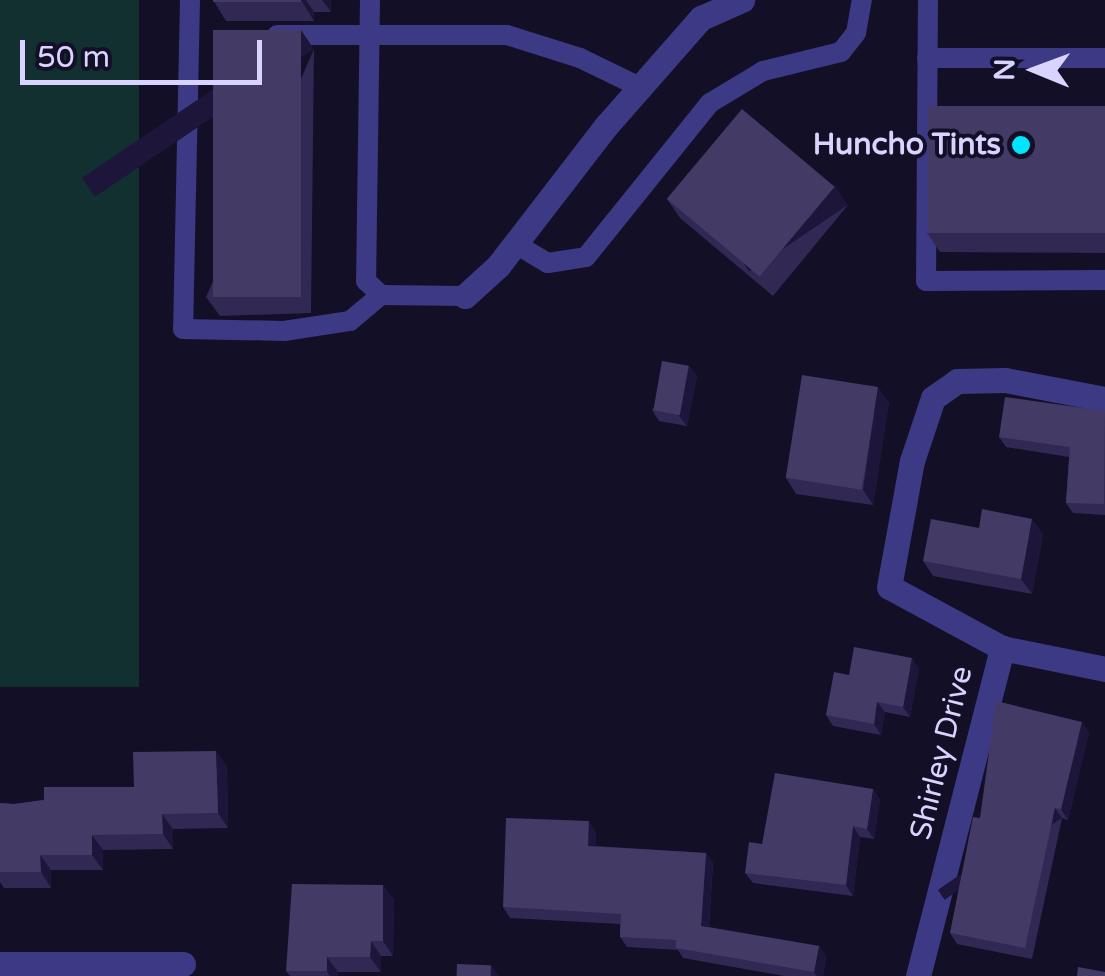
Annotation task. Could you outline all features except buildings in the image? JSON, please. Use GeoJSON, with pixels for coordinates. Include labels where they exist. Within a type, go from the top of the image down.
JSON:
{"type":"FeatureCollection","features":[{"type":"Feature","properties":{"kind":"street"},"geometry":{"type":"LineString","coordinates":[[465,296],[516,244],[640,87],[702,18],[742,0]]}},
{"type":"Feature","properties":{"kind":"street"},"geometry":{"type":"LineString","coordinates":[[1002,648],[889,587],[912,461],[933,398],[957,381],[1005,380],[1105,399]]}},
{"type":"Feature","properties":{"kind":"street","name":"Shirley Drive"},"geometry":{"type":"LineString","coordinates":[[918,976],[1002,648],[1105,670]]}},
{"type":"Feature","properties":{"kind":"street"},"geometry":{"type":"LineString","coordinates":[[0,964],[183,964]]}},
{"type":"Feature","properties":{"kind":"lane"},"geometry":{"type":"LineString","coordinates":[[190,0],[198,35],[183,329],[284,331],[350,320],[382,295],[465,296]]}},
{"type":"Feature","properties":{"kind":"lane"},"geometry":{"type":"LineString","coordinates":[[370,0],[366,281],[382,295]]}},
{"type":"Feature","properties":{"kind":"lane"},"geometry":{"type":"LineString","coordinates":[[516,244],[548,263],[586,256],[710,103],[762,71],[841,52],[856,33],[862,0]]}},
{"type":"Feature","properties":{"kind":"lane"},"geometry":{"type":"LineString","coordinates":[[928,0],[926,281],[1105,280]]}},
{"type":"Feature","properties":{"kind":"lane"},"geometry":{"type":"LineString","coordinates":[[261,35],[507,35],[580,58],[640,87]]}},
{"type":"Feature","properties":{"kind":"lane"},"geometry":{"type":"LineString","coordinates":[[928,58],[1105,58]]}},
{"type":"Feature","properties":{"kind":"green space"},"geometry":{"type":"Polygon","coordinates":[[[0,0],[139,0],[139,687],[0,687],[0,0]]]}},
{"type":"Feature","properties":{"kind":"place","name":"Huncho Tints"},"geometry":{"type":"Point","coordinates":[1021,145]}}]}
